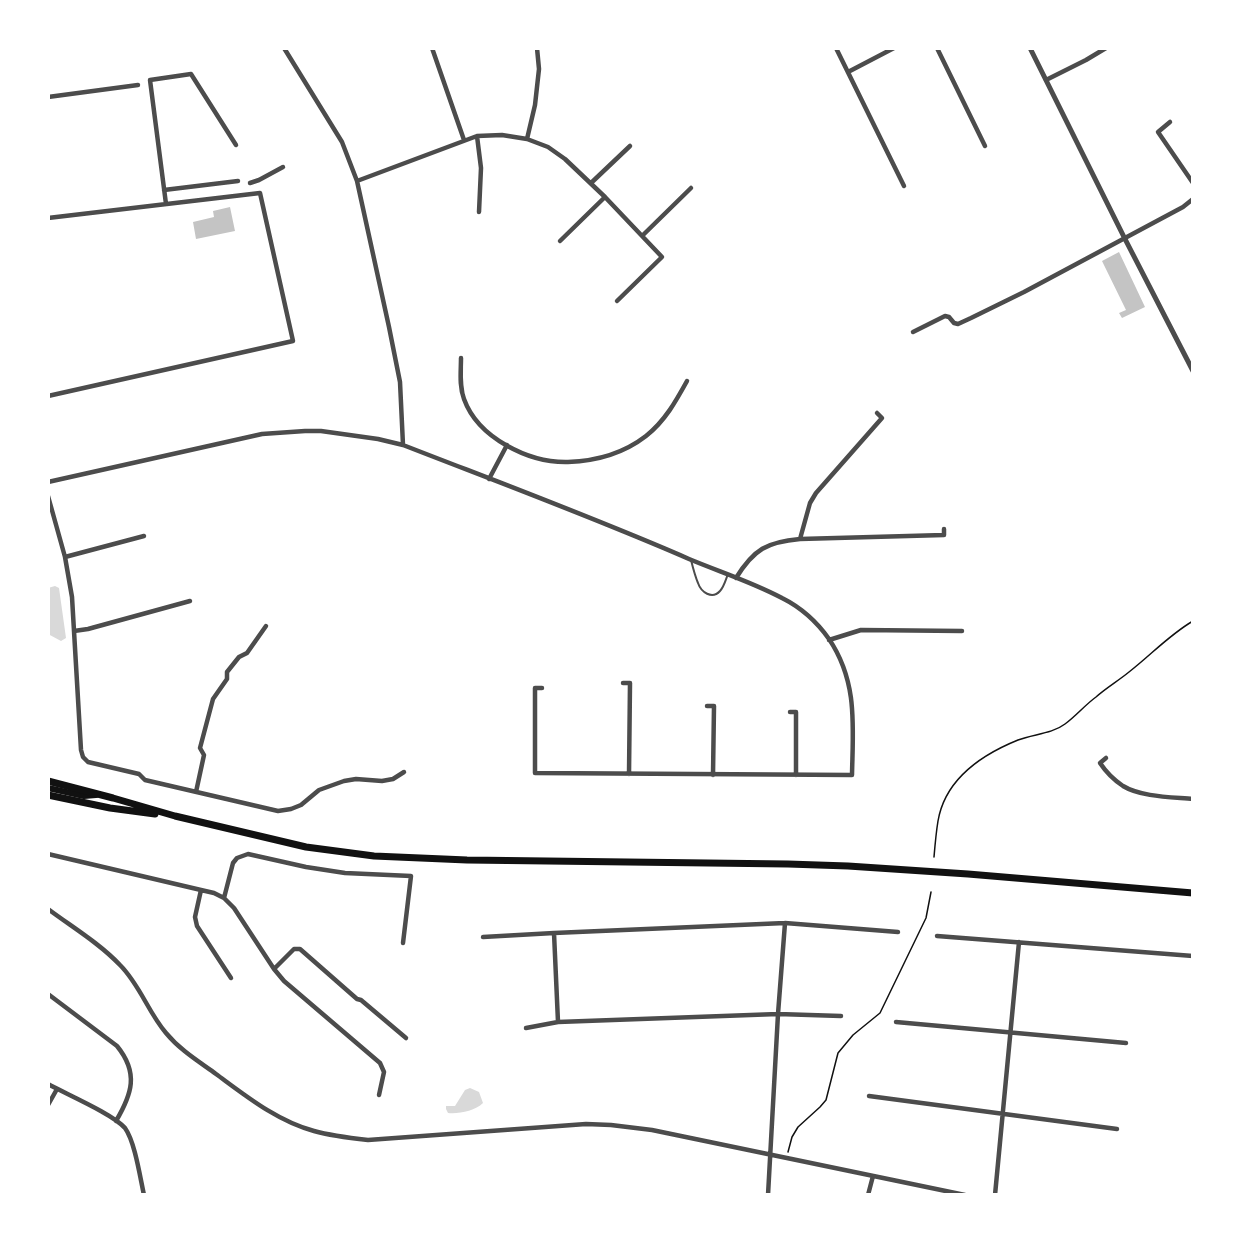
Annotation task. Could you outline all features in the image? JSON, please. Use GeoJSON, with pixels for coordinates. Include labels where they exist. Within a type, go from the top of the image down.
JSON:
{"type":"FeatureCollection","features":[{"type":"Feature","properties":{"kind":"main road"},"geometry":{"type":"LineString","coordinates":[[48,781],[175,816],[306,847],[374,856],[458,860],[831,865],[960,873],[1193,893]]}},
{"type":"Feature","properties":{"kind":"main road"},"geometry":{"type":"LineString","coordinates":[[48,788],[84,796],[100,794]]}},
{"type":"Feature","properties":{"kind":"main road"},"geometry":{"type":"LineString","coordinates":[[48,795],[110,808],[175,816]]}},
{"type":"Feature","properties":{"kind":"street"},"geometry":{"type":"LineString","coordinates":[[284,48],[342,142],[357,181],[400,382],[403,444]]}},
{"type":"Feature","properties":{"kind":"street"},"geometry":{"type":"LineString","coordinates":[[432,48],[464,140]]}},
{"type":"Feature","properties":{"kind":"street"},"geometry":{"type":"LineString","coordinates":[[527,139],[536,105],[539,69],[537,48]]}},
{"type":"Feature","properties":{"kind":"street"},"geometry":{"type":"LineString","coordinates":[[836,48],[904,186]]}},
{"type":"Feature","properties":{"kind":"street"},"geometry":{"type":"LineString","coordinates":[[848,72],[894,48]]}},
{"type":"Feature","properties":{"kind":"street"},"geometry":{"type":"LineString","coordinates":[[937,48],[985,146]]}},
{"type":"Feature","properties":{"kind":"street"},"geometry":{"type":"LineString","coordinates":[[1030,48],[1193,371]]}},
{"type":"Feature","properties":{"kind":"street"},"geometry":{"type":"LineString","coordinates":[[1046,80],[1106,48]]}},
{"type":"Feature","properties":{"kind":"street"},"geometry":{"type":"LineString","coordinates":[[166,204],[150,80],[191,74],[236,146]]}},
{"type":"Feature","properties":{"kind":"street"},"geometry":{"type":"LineString","coordinates":[[48,98],[138,84]]}},
{"type":"Feature","properties":{"kind":"street"},"geometry":{"type":"LineString","coordinates":[[1170,122],[1158,132],[1193,183]]}},
{"type":"Feature","properties":{"kind":"street"},"geometry":{"type":"LineString","coordinates":[[357,181],[477,136],[502,135],[527,139],[548,147],[591,183],[662,257],[617,301]]}},
{"type":"Feature","properties":{"kind":"street"},"geometry":{"type":"LineString","coordinates":[[477,136],[481,168],[479,212]]}},
{"type":"Feature","properties":{"kind":"street"},"geometry":{"type":"LineString","coordinates":[[591,183],[630,146]]}},
{"type":"Feature","properties":{"kind":"street"},"geometry":{"type":"LineString","coordinates":[[250,183],[283,167]]}},
{"type":"Feature","properties":{"kind":"street"},"geometry":{"type":"LineString","coordinates":[[48,396],[293,341],[260,193],[260,180]]}},
{"type":"Feature","properties":{"kind":"street"},"geometry":{"type":"LineString","coordinates":[[164,190],[238,181]]}},
{"type":"Feature","properties":{"kind":"street"},"geometry":{"type":"LineString","coordinates":[[642,236],[691,188]]}},
{"type":"Feature","properties":{"kind":"street"},"geometry":{"type":"LineString","coordinates":[[48,219],[260,193]]}},
{"type":"Feature","properties":{"kind":"street"},"geometry":{"type":"LineString","coordinates":[[560,241],[605,197]]}},
{"type":"Feature","properties":{"kind":"street"},"geometry":{"type":"LineString","coordinates":[[913,332],[945,316],[958,324],[971,318],[1183,207],[1193,199]]}},
{"type":"Feature","properties":{"kind":"street"},"geometry":{"type":"LineString","coordinates":[[461,358],[463,398],[480,425],[507,445],[525,454],[566,462],[608,456],[637,442],[662,421],[687,381]]}},
{"type":"Feature","properties":{"kind":"street"},"geometry":{"type":"LineString","coordinates":[[800,538],[810,503],[816,493],[882,418],[877,413]]}},
{"type":"Feature","properties":{"kind":"street"},"geometry":{"type":"LineString","coordinates":[[48,482],[262,434],[321,431],[403,444],[728,574],[782,598],[803,611],[818,625],[829,640],[848,676],[853,714],[852,775],[535,773],[535,688],[542,688]]}},
{"type":"Feature","properties":{"kind":"street"},"geometry":{"type":"LineString","coordinates":[[489,479],[507,445]]}},
{"type":"Feature","properties":{"kind":"street"},"geometry":{"type":"LineString","coordinates":[[48,496],[65,556],[72,597],[81,750],[85,760],[92,764],[140,774],[145,780],[278,811],[301,805],[319,790],[344,781],[356,779],[382,781],[393,779],[404,772]]}},
{"type":"Feature","properties":{"kind":"street"},"geometry":{"type":"LineString","coordinates":[[736,578],[744,565],[756,553],[769,544],[782,541],[800,538],[944,535],[944,530]]}},
{"type":"Feature","properties":{"kind":"street"},"geometry":{"type":"LineString","coordinates":[[65,556],[144,536]]}},
{"type":"Feature","properties":{"kind":"street"},"geometry":{"type":"LineString","coordinates":[[74,631],[190,601]]}},
{"type":"Feature","properties":{"kind":"street"},"geometry":{"type":"LineString","coordinates":[[196,792],[204,755],[200,748],[213,699],[227,679],[227,672],[238,657],[247,653],[266,626]]}},
{"type":"Feature","properties":{"kind":"street"},"geometry":{"type":"LineString","coordinates":[[829,640],[861,630],[962,631]]}},
{"type":"Feature","properties":{"kind":"street"},"geometry":{"type":"LineString","coordinates":[[623,683],[630,683],[629,774]]}},
{"type":"Feature","properties":{"kind":"street"},"geometry":{"type":"LineString","coordinates":[[707,706],[714,706],[713,775]]}},
{"type":"Feature","properties":{"kind":"street"},"geometry":{"type":"LineString","coordinates":[[790,712],[796,712],[796,775]]}},
{"type":"Feature","properties":{"kind":"street"},"geometry":{"type":"LineString","coordinates":[[1106,758],[1100,763],[1114,779],[1125,787],[1140,793],[1193,799]]}},
{"type":"Feature","properties":{"kind":"street"},"geometry":{"type":"LineString","coordinates":[[224,898],[233,863],[237,858],[248,854],[345,873],[411,876],[403,943]]}},
{"type":"Feature","properties":{"kind":"street"},"geometry":{"type":"LineString","coordinates":[[48,855],[214,893],[224,898],[234,908],[284,981],[380,1063],[384,1072],[379,1095]]}},
{"type":"Feature","properties":{"kind":"street"},"geometry":{"type":"LineString","coordinates":[[201,890],[195,917],[197,926],[231,978]]}},
{"type":"Feature","properties":{"kind":"street"},"geometry":{"type":"LineString","coordinates":[[48,909],[103,949],[121,966],[135,983],[165,1032],[179,1047],[263,1108],[313,1131],[368,1140],[550,1126],[611,1125],[651,1130],[964,1195]]}},
{"type":"Feature","properties":{"kind":"street"},"geometry":{"type":"LineString","coordinates":[[768,1195],[785,923]]}},
{"type":"Feature","properties":{"kind":"street"},"geometry":{"type":"LineString","coordinates":[[483,937],[785,923],[898,932]]}},
{"type":"Feature","properties":{"kind":"street"},"geometry":{"type":"LineString","coordinates":[[554,933],[558,1022]]}},
{"type":"Feature","properties":{"kind":"street"},"geometry":{"type":"LineString","coordinates":[[937,936],[1193,956]]}},
{"type":"Feature","properties":{"kind":"street"},"geometry":{"type":"LineString","coordinates":[[995,1195],[1019,942]]}},
{"type":"Feature","properties":{"kind":"street"},"geometry":{"type":"LineString","coordinates":[[274,969],[294,949],[300,949],[406,1038]]}},
{"type":"Feature","properties":{"kind":"street"},"geometry":{"type":"LineString","coordinates":[[48,994],[123,1053],[130,1069],[130,1091],[127,1102],[116,1121]]}},
{"type":"Feature","properties":{"kind":"street"},"geometry":{"type":"LineString","coordinates":[[526,1028],[558,1022],[778,1014],[840,1016]]}},
{"type":"Feature","properties":{"kind":"street"},"geometry":{"type":"LineString","coordinates":[[897,1022],[1126,1044]]}},
{"type":"Feature","properties":{"kind":"street"},"geometry":{"type":"LineString","coordinates":[[48,1084],[103,1112],[124,1127],[129,1136],[144,1195]]}},
{"type":"Feature","properties":{"kind":"street"},"geometry":{"type":"LineString","coordinates":[[48,1105],[57,1089]]}},
{"type":"Feature","properties":{"kind":"street"},"geometry":{"type":"LineString","coordinates":[[869,1096],[1117,1129]]}},
{"type":"Feature","properties":{"kind":"street"},"geometry":{"type":"LineString","coordinates":[[868,1195],[873,1176]]}},
{"type":"Feature","properties":{"kind":"lane"},"geometry":{"type":"LineString","coordinates":[[690,559],[699,586],[710,595],[720,591],[728,574]]}},
{"type":"Feature","properties":{"kind":"path"},"geometry":{"type":"LineString","coordinates":[[934,857],[938,819],[945,799],[968,768],[1019,740],[1052,731],[1064,725],[1095,697],[1193,621]]}},
{"type":"Feature","properties":{"kind":"path"},"geometry":{"type":"LineString","coordinates":[[787,1159],[792,1137],[798,1127],[826,1100],[838,1053],[853,1035],[880,1013],[926,918],[931,892]]}},
{"type":"Feature","properties":{"kind":"shaded area"},"geometry":{"type":"Polygon","coordinates":[[[55,586],[59,588],[66,638],[61,641],[48,634],[48,588],[55,586]]]}},
{"type":"Feature","properties":{"kind":"shaded area"},"geometry":{"type":"Polygon","coordinates":[[[470,1088],[479,1092],[483,1103],[467,1111],[448,1113],[446,1106],[455,1106],[465,1090],[470,1088]]]}},
{"type":"Feature","properties":{"kind":"building"},"geometry":{"type":"Polygon","coordinates":[[[230,207],[235,231],[196,239],[193,222],[214,217],[213,211],[230,207]]]}},
{"type":"Feature","properties":{"kind":"building"},"geometry":{"type":"Polygon","coordinates":[[[1119,252],[1145,307],[1122,318],[1119,313],[1126,310],[1102,261],[1119,252]]]}}]}
